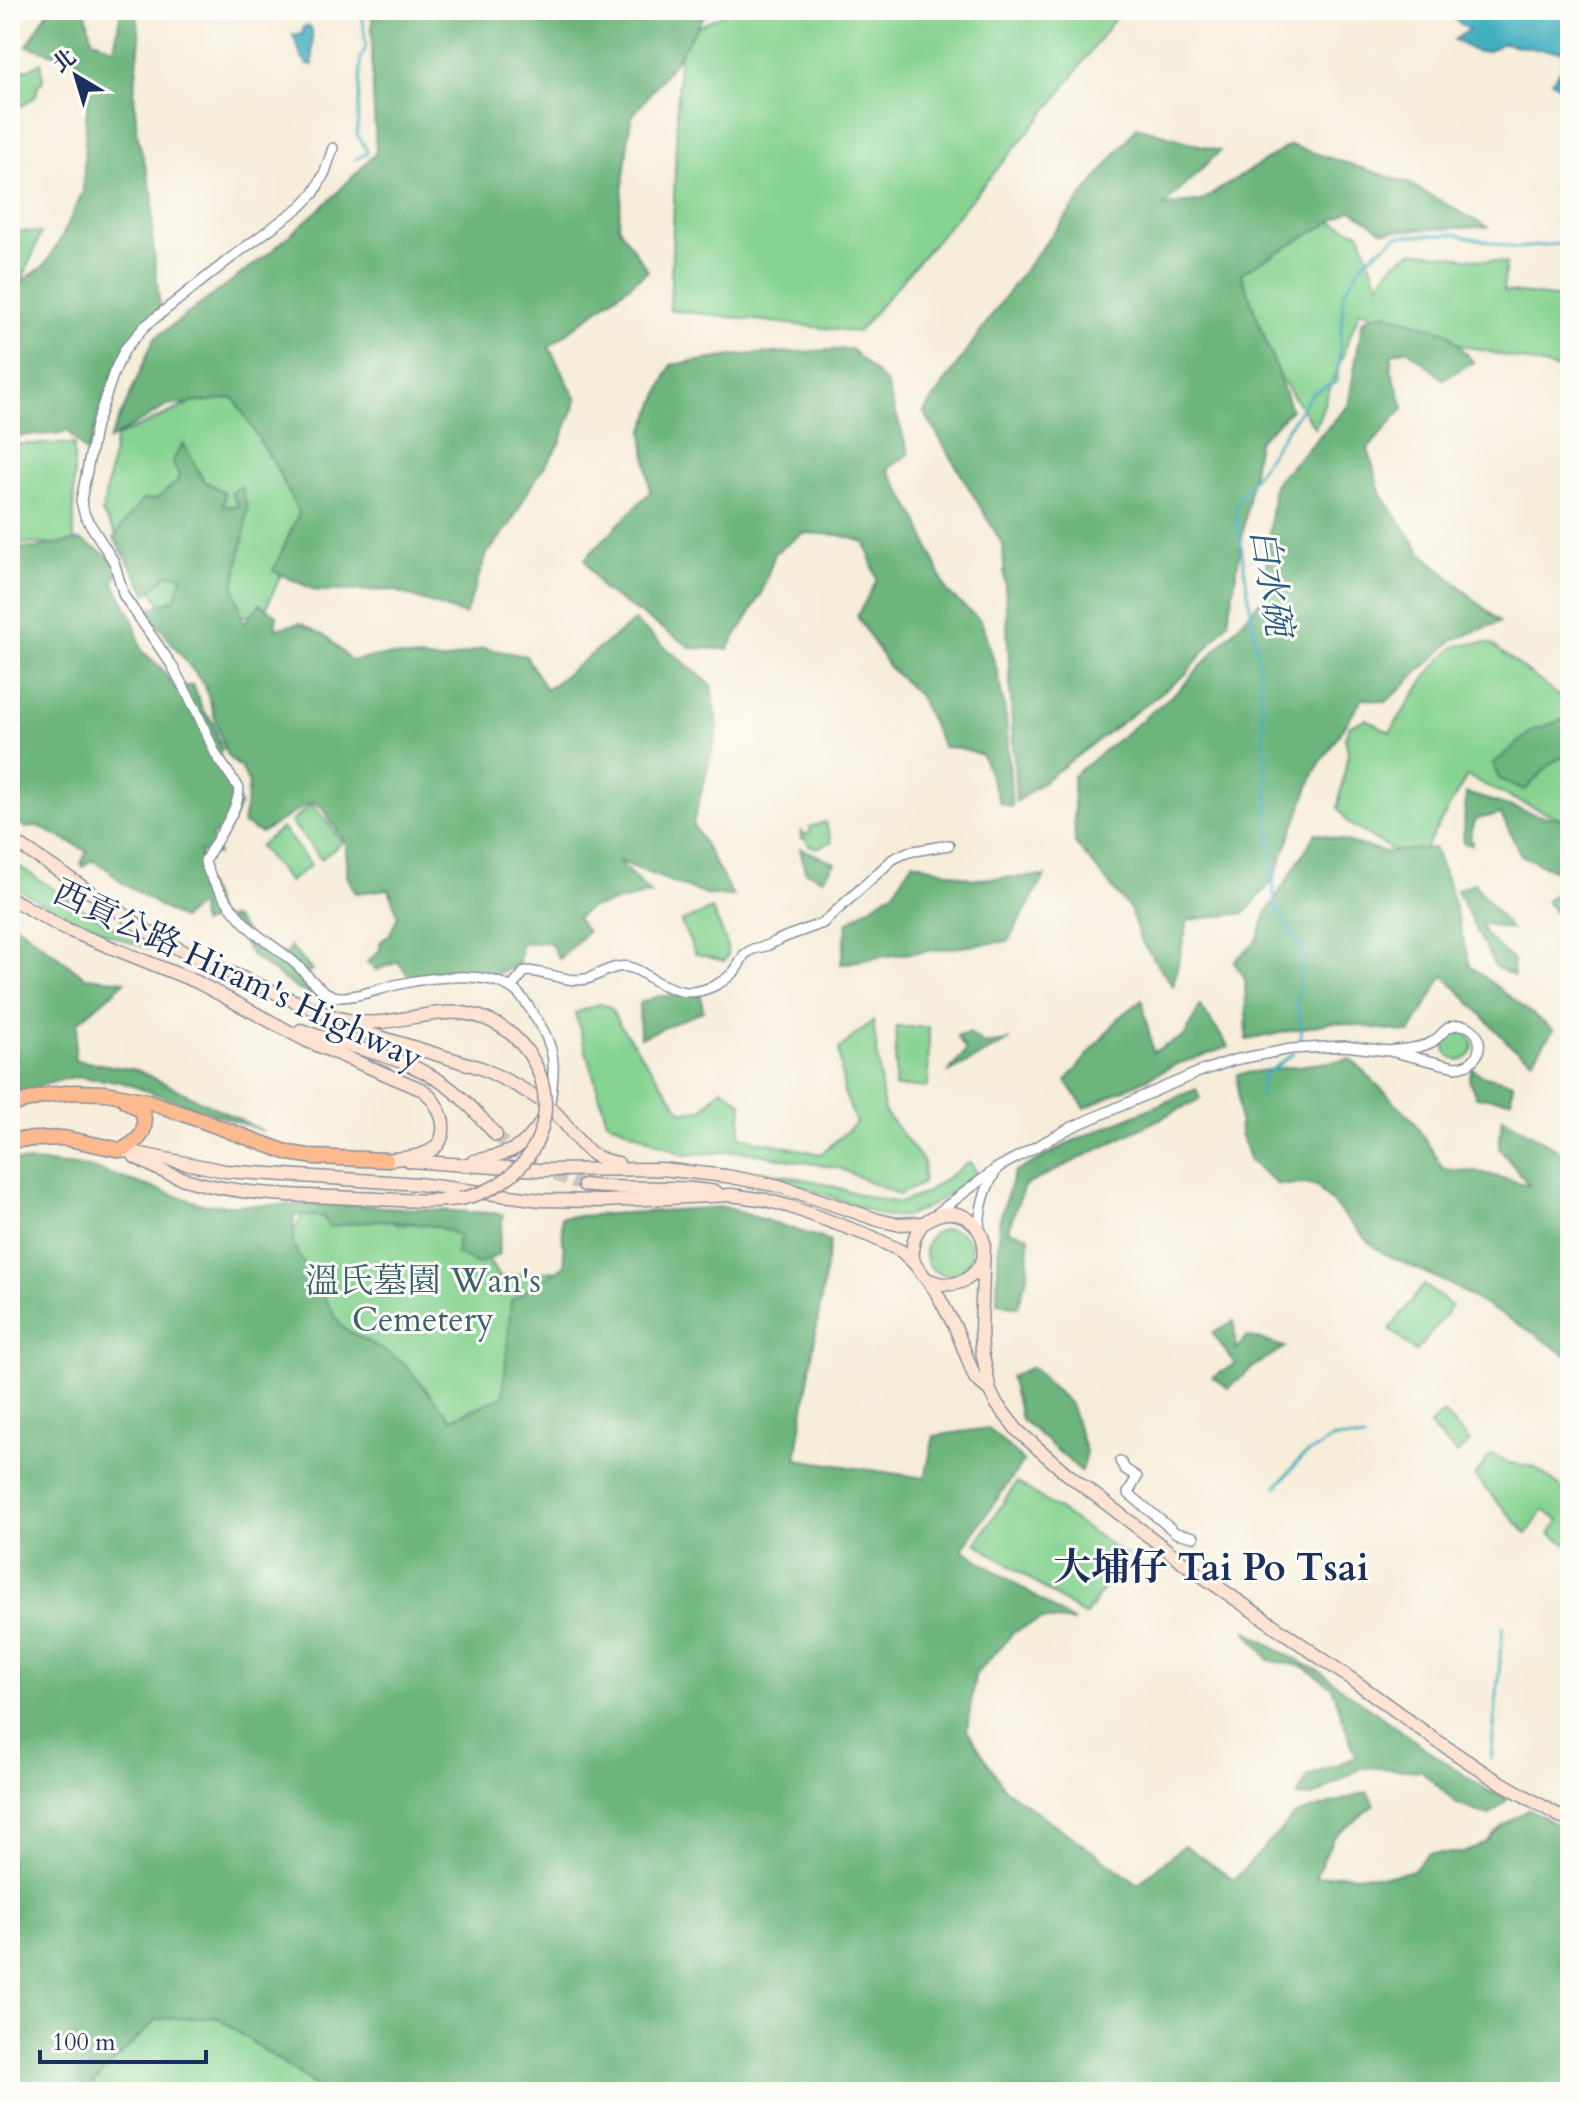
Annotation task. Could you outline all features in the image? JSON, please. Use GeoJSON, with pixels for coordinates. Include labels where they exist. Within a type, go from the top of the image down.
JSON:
{"type":"FeatureCollection","features":[{"type":"Feature","properties":{"kind":"main road","name":"西貢公路 Hiram's Highway"},"geometry":{"type":"LineString","coordinates":[[10,839],[160,938],[202,961],[309,1009],[364,1023],[439,1012],[462,1013],[491,1021],[509,1032],[529,1054],[542,1082],[545,1111],[535,1148],[516,1172],[492,1189],[459,1199],[282,1195],[222,1188],[167,1173],[121,1150]]}},
{"type":"Feature","properties":{"kind":"main road"},"geometry":{"type":"LineString","coordinates":[[10,851],[37,857]]}},
{"type":"Feature","properties":{"kind":"main road","name":"西貢公路 Hiram's Highway"},"geometry":{"type":"LineString","coordinates":[[10,896],[26,908],[88,940],[182,975],[299,1037],[415,1086],[433,1098],[443,1119],[436,1146],[416,1156],[386,1160]]}},
{"type":"Feature","properties":{"kind":"main road"},"geometry":{"type":"LineString","coordinates":[[239,1003],[318,1036],[424,1072],[455,1093],[496,1135]]}},
{"type":"Feature","properties":{"kind":"main road"},"geometry":{"type":"LineString","coordinates":[[309,1009],[370,1034],[481,1068],[549,1107],[594,1157],[605,1161],[779,1186],[896,1224],[927,1220],[942,1213],[963,1216],[979,1230],[984,1250],[981,1330],[990,1391],[1018,1431],[1066,1473],[1192,1569],[1411,1723],[1497,1780],[1570,1822]]}},
{"type":"Feature","properties":{"kind":"main road"},"geometry":{"type":"LineString","coordinates":[[10,1105],[61,1093],[106,1093],[148,1101],[289,1153],[315,1157],[538,1170],[661,1169]]}},
{"type":"Feature","properties":{"kind":"main road"},"geometry":{"type":"LineString","coordinates":[[106,1093],[133,1105],[142,1111],[145,1119],[141,1136],[121,1150]]}},
{"type":"Feature","properties":{"kind":"main road"},"geometry":{"type":"LineString","coordinates":[[459,1164],[505,1155],[535,1132],[549,1107]]}},
{"type":"Feature","properties":{"kind":"main road"},"geometry":{"type":"LineString","coordinates":[[10,1140],[64,1138],[225,1171],[418,1184],[541,1200],[603,1201],[731,1195]]}},
{"type":"Feature","properties":{"kind":"main road"},"geometry":{"type":"LineString","coordinates":[[584,1185],[691,1187],[766,1200],[836,1222],[888,1244],[914,1263],[935,1290],[956,1329],[975,1378],[990,1391]]}},
{"type":"Feature","properties":{"kind":"main road"},"geometry":{"type":"LineString","coordinates":[[914,1263],[913,1238],[927,1220]]}},
{"type":"Feature","properties":{"kind":"main road"},"geometry":{"type":"LineString","coordinates":[[927,1279],[946,1285],[963,1282],[978,1270],[984,1250]]}},
{"type":"Feature","properties":{"kind":"street"},"geometry":{"type":"LineString","coordinates":[[333,148],[314,193],[300,207],[145,326],[125,349],[96,425],[82,508],[114,562],[124,596],[171,664],[216,755],[239,788],[235,806],[205,861],[216,885],[251,929],[296,964],[323,991],[335,996],[345,997],[400,984],[461,977],[511,988],[533,1013],[553,1055],[549,1107]]}},
{"type":"Feature","properties":{"kind":"street"},"geometry":{"type":"LineString","coordinates":[[511,988],[525,971],[579,980],[619,967],[632,968],[676,990],[689,992],[720,983],[753,949],[823,923],[893,859],[908,852],[949,845]]}},
{"type":"Feature","properties":{"kind":"street"},"geometry":{"type":"LineString","coordinates":[[927,1220],[997,1168],[1070,1128],[1234,1060],[1307,1047],[1344,1046],[1389,1051],[1463,1067],[1470,1064],[1478,1053],[1479,1040],[1471,1028],[1464,1025],[1450,1027],[1423,1046],[1389,1051]]}},
{"type":"Feature","properties":{"kind":"street"},"geometry":{"type":"LineString","coordinates":[[1444,1031],[1437,1045],[1438,1053],[1448,1064]]}},
{"type":"Feature","properties":{"kind":"street"},"geometry":{"type":"LineString","coordinates":[[979,1230],[987,1186],[997,1168]]}},
{"type":"Feature","properties":{"kind":"street"},"geometry":{"type":"LineString","coordinates":[[1120,1461],[1137,1477],[1128,1493],[1176,1533],[1194,1537]]}},
{"type":"Feature","properties":{"kind":"green space"},"geometry":{"type":"Polygon","coordinates":[[[49,10],[85,10],[92,39],[114,49],[121,10],[136,10],[140,39],[134,93],[137,133],[153,197],[152,236],[160,308],[113,372],[87,454],[68,431],[10,439],[10,361],[23,339],[10,334],[10,290],[45,265],[83,191],[87,99],[79,62],[27,46],[49,10]]]}},
{"type":"Feature","properties":{"kind":"green space"},"geometry":{"type":"Polygon","coordinates":[[[372,10],[708,10],[676,60],[631,118],[618,226],[648,271],[549,347],[577,400],[559,445],[511,523],[487,554],[465,615],[393,590],[317,591],[273,571],[299,513],[277,469],[234,398],[167,406],[109,440],[154,339],[268,254],[332,198],[376,153],[372,10]]]}},
{"type":"Feature","properties":{"kind":"green space"},"geometry":{"type":"Polygon","coordinates":[[[731,10],[1121,10],[1054,102],[858,332],[670,310],[680,36],[731,10]]]}},
{"type":"Feature","properties":{"kind":"green space"},"geometry":{"type":"Polygon","coordinates":[[[41,62],[43,81],[38,85],[36,96],[22,106],[10,95],[10,71],[30,69],[41,62]]]}},
{"type":"Feature","properties":{"kind":"green space"},"geometry":{"type":"Polygon","coordinates":[[[1137,127],[1220,151],[1163,206],[1201,201],[1290,145],[1408,183],[1487,227],[1383,231],[1352,210],[1241,273],[1291,410],[1258,441],[1228,622],[1186,674],[1016,802],[1003,545],[924,412],[1018,278],[1137,127]]]}},
{"type":"Feature","properties":{"kind":"green space"},"geometry":{"type":"Polygon","coordinates":[[[1317,216],[1360,233],[1378,284],[1395,262],[1414,251],[1506,263],[1503,291],[1570,299],[1570,372],[1446,341],[1360,310],[1315,428],[1210,273],[1317,216]]]}},
{"type":"Feature","properties":{"kind":"green space"},"geometry":{"type":"Polygon","coordinates":[[[10,230],[41,233],[10,311],[10,230]]]}},
{"type":"Feature","properties":{"kind":"green space"},"geometry":{"type":"Polygon","coordinates":[[[1385,313],[1448,332],[1473,362],[1443,379],[1407,349],[1392,354],[1391,369],[1404,407],[1368,449],[1381,495],[1422,553],[1500,622],[1453,640],[1386,702],[1363,698],[1315,771],[1274,879],[1245,913],[1188,920],[1173,986],[1141,941],[1130,909],[1075,843],[1073,776],[1181,688],[1268,593],[1266,567],[1274,484],[1348,406],[1363,319],[1385,313]]]}},
{"type":"Feature","properties":{"kind":"green space"},"geometry":{"type":"Polygon","coordinates":[[[851,349],[886,383],[909,454],[888,469],[917,519],[947,592],[981,621],[997,670],[1006,718],[1012,807],[1000,803],[982,755],[960,748],[943,747],[919,696],[889,667],[857,616],[877,580],[865,542],[839,535],[803,533],[775,553],[761,595],[728,649],[692,648],[602,589],[585,559],[650,492],[643,432],[671,365],[741,355],[851,349]]]}},
{"type":"Feature","properties":{"kind":"green space"},"geometry":{"type":"Polygon","coordinates":[[[237,382],[309,511],[264,613],[174,625],[102,513],[116,437],[237,382]]]}},
{"type":"Feature","properties":{"kind":"green space"},"geometry":{"type":"Polygon","coordinates":[[[183,443],[204,481],[225,492],[223,506],[239,506],[231,493],[241,487],[247,505],[246,524],[234,587],[244,623],[260,604],[277,615],[275,629],[300,623],[327,637],[351,661],[388,655],[444,661],[483,648],[526,656],[546,690],[634,621],[711,685],[718,727],[693,824],[733,896],[706,895],[618,861],[651,894],[589,908],[577,918],[587,932],[559,959],[550,942],[521,943],[519,966],[489,976],[465,972],[409,976],[398,962],[376,970],[367,962],[380,950],[380,942],[390,934],[398,916],[389,889],[356,893],[347,876],[346,843],[321,807],[313,801],[261,833],[243,824],[249,784],[241,768],[227,756],[205,686],[146,610],[175,599],[183,576],[168,574],[147,594],[114,538],[142,500],[156,499],[177,482],[179,475],[172,462],[183,443]]]}},
{"type":"Feature","properties":{"kind":"green space"},"geometry":{"type":"Polygon","coordinates":[[[10,444],[74,444],[74,544],[10,544],[10,444]]]}},
{"type":"Feature","properties":{"kind":"green space"},"geometry":{"type":"Polygon","coordinates":[[[81,540],[120,563],[114,584],[132,617],[142,651],[161,668],[176,689],[193,685],[203,711],[213,722],[222,750],[219,754],[240,806],[227,831],[211,835],[218,854],[200,852],[200,874],[213,897],[216,918],[201,924],[200,905],[181,919],[121,882],[108,869],[91,860],[83,867],[81,864],[87,851],[38,826],[26,828],[10,816],[10,548],[34,548],[81,540]]]}},
{"type":"Feature","properties":{"kind":"green space"},"geometry":{"type":"Polygon","coordinates":[[[1490,643],[1568,703],[1570,822],[1467,776],[1416,864],[1348,823],[1338,807],[1348,753],[1345,737],[1350,725],[1366,719],[1390,732],[1445,655],[1461,645],[1490,643]]]}},
{"type":"Feature","properties":{"kind":"green space"},"geometry":{"type":"Polygon","coordinates":[[[1570,717],[1570,754],[1554,761],[1525,790],[1499,779],[1493,764],[1532,731],[1570,717]]]}},
{"type":"Feature","properties":{"kind":"green space"},"geometry":{"type":"Polygon","coordinates":[[[1466,793],[1537,815],[1570,820],[1570,878],[1521,855],[1501,814],[1476,819],[1470,836],[1472,845],[1463,843],[1466,793]]]}},
{"type":"Feature","properties":{"kind":"green space"},"geometry":{"type":"Polygon","coordinates":[[[312,804],[343,842],[321,859],[291,822],[312,804]]]}},
{"type":"Feature","properties":{"kind":"green space"},"geometry":{"type":"Polygon","coordinates":[[[825,822],[832,842],[817,848],[809,845],[805,838],[802,839],[802,831],[804,835],[811,832],[810,827],[825,822]]]}},
{"type":"Feature","properties":{"kind":"green space"},"geometry":{"type":"Polygon","coordinates":[[[282,828],[311,865],[289,882],[259,846],[282,828]]]}},
{"type":"Feature","properties":{"kind":"green space"},"geometry":{"type":"Polygon","coordinates":[[[1316,833],[1385,852],[1434,848],[1450,889],[1470,966],[1553,1030],[1533,1060],[1511,1046],[1444,975],[1410,1033],[1333,1022],[1247,1040],[1245,979],[1234,962],[1257,940],[1266,914],[1316,833]]]}},
{"type":"Feature","properties":{"kind":"green space"},"geometry":{"type":"Polygon","coordinates":[[[800,848],[835,863],[823,879],[805,871],[800,848]]]}},
{"type":"Feature","properties":{"kind":"green space"},"geometry":{"type":"Polygon","coordinates":[[[11,861],[104,922],[150,946],[149,949],[77,921],[26,894],[10,883],[11,861]]]}},
{"type":"Feature","properties":{"kind":"green space"},"geometry":{"type":"Polygon","coordinates":[[[913,862],[973,879],[1045,876],[1008,941],[841,964],[848,922],[894,891],[913,862]]]}},
{"type":"Feature","properties":{"kind":"green space"},"geometry":{"type":"Polygon","coordinates":[[[1474,883],[1511,930],[1481,923],[1485,934],[1513,961],[1514,976],[1495,967],[1456,890],[1474,883]]]}},
{"type":"Feature","properties":{"kind":"green space"},"geometry":{"type":"Polygon","coordinates":[[[1566,886],[1570,891],[1570,931],[1546,901],[1566,886]]]}},
{"type":"Feature","properties":{"kind":"green space"},"geometry":{"type":"Polygon","coordinates":[[[712,909],[726,941],[728,955],[724,961],[695,954],[681,922],[712,909]]]}},
{"type":"Feature","properties":{"kind":"green space"},"geometry":{"type":"Polygon","coordinates":[[[227,918],[233,918],[257,944],[282,964],[290,946],[312,970],[304,976],[336,1003],[297,989],[252,956],[227,918]]]}},
{"type":"Feature","properties":{"kind":"green space"},"geometry":{"type":"Polygon","coordinates":[[[10,920],[85,977],[126,981],[78,1022],[74,1060],[137,1070],[263,1131],[118,1081],[72,1077],[10,1094],[10,920]]]}},
{"type":"Feature","properties":{"kind":"green space"},"geometry":{"type":"Polygon","coordinates":[[[701,995],[703,1011],[640,1038],[639,1003],[659,996],[701,995]]]}},
{"type":"Feature","properties":{"kind":"green space"},"geometry":{"type":"Polygon","coordinates":[[[1142,1000],[1153,1052],[1185,1036],[1200,1006],[1229,1047],[1177,1064],[1085,1108],[1066,1081],[1119,1018],[1142,1000]]]}},
{"type":"Feature","properties":{"kind":"green space"},"geometry":{"type":"Polygon","coordinates":[[[599,1004],[610,1007],[682,1112],[702,1110],[722,1088],[742,1103],[740,1137],[821,1154],[856,1123],[844,1092],[839,1049],[873,1021],[884,1111],[924,1162],[923,1183],[899,1195],[839,1168],[738,1151],[684,1155],[607,1121],[575,1013],[599,1004]]]}},
{"type":"Feature","properties":{"kind":"green space"},"geometry":{"type":"Polygon","coordinates":[[[896,1027],[929,1027],[928,1087],[895,1087],[896,1027]]]}},
{"type":"Feature","properties":{"kind":"green space"},"geometry":{"type":"Polygon","coordinates":[[[1459,1032],[1469,1036],[1473,1046],[1469,1056],[1459,1060],[1449,1056],[1445,1046],[1449,1036],[1459,1032]]]}},
{"type":"Feature","properties":{"kind":"green space"},"geometry":{"type":"Polygon","coordinates":[[[969,1033],[985,1045],[1010,1040],[948,1073],[966,1051],[957,1036],[969,1033]]]}},
{"type":"Feature","properties":{"kind":"green space"},"geometry":{"type":"Polygon","coordinates":[[[1351,1059],[1412,1119],[1444,1169],[1483,1173],[1529,1185],[1499,1148],[1502,1117],[1570,1157],[1570,1358],[1449,1284],[1383,1253],[1317,1187],[1278,1185],[1250,1161],[1240,1133],[1237,1074],[1351,1059]]]}},
{"type":"Feature","properties":{"kind":"green space"},"geometry":{"type":"Polygon","coordinates":[[[1472,1068],[1481,1075],[1513,1083],[1511,1100],[1476,1097],[1469,1080],[1472,1068]]]}},
{"type":"Feature","properties":{"kind":"green space"},"geometry":{"type":"Polygon","coordinates":[[[1196,1089],[1200,1099],[1024,1186],[1008,1230],[1029,1236],[1028,1273],[1018,1307],[997,1303],[999,1221],[1014,1173],[1071,1142],[1196,1089]]]}},
{"type":"Feature","properties":{"kind":"green space"},"geometry":{"type":"Polygon","coordinates":[[[10,1160],[89,1167],[205,1205],[352,1205],[503,1214],[498,1255],[478,1264],[456,1254],[458,1235],[436,1226],[378,1220],[329,1227],[324,1217],[294,1215],[293,1246],[342,1327],[403,1362],[451,1419],[503,1396],[511,1301],[565,1265],[561,1217],[724,1207],[830,1241],[796,1459],[925,1478],[934,1436],[988,1428],[1024,1461],[962,1549],[1074,1622],[1042,1619],[1014,1632],[975,1675],[967,1730],[1005,1789],[1138,1884],[1184,1845],[1234,1880],[1295,1815],[1367,1792],[1375,1805],[1333,1838],[1315,1878],[1341,1874],[1382,1876],[1412,1871],[1428,1853],[1464,1853],[1476,1848],[1529,1809],[1570,1832],[1570,2092],[325,2092],[216,2017],[157,2019],[89,2087],[92,2092],[10,2092],[10,1160]]]}},
{"type":"Feature","properties":{"kind":"green space"},"geometry":{"type":"Polygon","coordinates":[[[970,1162],[978,1174],[932,1205],[908,1216],[886,1217],[757,1170],[900,1203],[925,1193],[970,1162]]]}},
{"type":"Feature","properties":{"kind":"green space","name":"溫氏墓園 Wan's Cemetery"},"geometry":{"type":"Polygon","coordinates":[[[307,1206],[371,1213],[400,1225],[459,1213],[499,1277],[639,1261],[649,1400],[442,1429],[278,1263],[307,1206]]]}},
{"type":"Feature","properties":{"kind":"green space"},"geometry":{"type":"Polygon","coordinates":[[[948,1229],[965,1235],[971,1252],[965,1269],[948,1275],[931,1269],[925,1252],[931,1235],[948,1229]]]}},
{"type":"Feature","properties":{"kind":"green space"},"geometry":{"type":"Polygon","coordinates":[[[1424,1285],[1452,1306],[1416,1352],[1390,1329],[1424,1285]]]}},
{"type":"Feature","properties":{"kind":"green space"},"geometry":{"type":"Polygon","coordinates":[[[1234,1321],[1236,1350],[1247,1336],[1285,1347],[1228,1388],[1213,1377],[1235,1364],[1212,1333],[1234,1321]]]}},
{"type":"Feature","properties":{"kind":"green space"},"geometry":{"type":"Polygon","coordinates":[[[1032,1367],[1070,1404],[1086,1452],[1081,1471],[1021,1419],[1010,1377],[1032,1367]]]}},
{"type":"Feature","properties":{"kind":"green space"},"geometry":{"type":"Polygon","coordinates":[[[1443,1413],[1470,1442],[1457,1454],[1429,1426],[1443,1413]]]}},
{"type":"Feature","properties":{"kind":"green space"},"geometry":{"type":"Polygon","coordinates":[[[1492,1454],[1509,1463],[1534,1467],[1570,1494],[1570,1546],[1550,1534],[1559,1520],[1543,1510],[1527,1534],[1474,1476],[1492,1454]]]}},
{"type":"Feature","properties":{"kind":"green space"},"geometry":{"type":"Polygon","coordinates":[[[1017,1482],[1126,1555],[1085,1616],[976,1543],[1017,1482]]]}},
{"type":"Feature","properties":{"kind":"green space"},"geometry":{"type":"Polygon","coordinates":[[[1246,1630],[1320,1672],[1485,1789],[1508,1799],[1489,1816],[1457,1804],[1422,1771],[1363,1767],[1313,1797],[1297,1796],[1308,1776],[1356,1757],[1332,1687],[1304,1667],[1269,1660],[1246,1630]]]}},
{"type":"Feature","properties":{"kind":"green space"},"geometry":{"type":"Polygon","coordinates":[[[216,2017],[325,2092],[92,2092],[89,2087],[157,2019],[216,2017]]]}},
{"type":"Feature","properties":{"kind":"water"},"geometry":{"type":"Polygon","coordinates":[[[1442,10],[1570,10],[1570,94],[1552,81],[1562,68],[1563,51],[1503,43],[1489,51],[1476,52],[1454,40],[1469,30],[1442,10]]]}},
{"type":"Feature","properties":{"kind":"water"},"geometry":{"type":"Polygon","coordinates":[[[308,26],[312,30],[313,65],[306,65],[293,35],[303,34],[302,28],[308,26]]]}},
{"type":"Feature","properties":{"kind":"waterway"},"geometry":{"type":"LineString","coordinates":[[355,159],[367,151],[357,134],[361,58],[366,47],[362,10]]}},
{"type":"Feature","properties":{"kind":"waterway","name":"白水碗"},"geometry":{"type":"LineString","coordinates":[[1297,1046],[1301,1032],[1297,1001],[1302,949],[1275,905],[1259,665],[1235,505],[1307,400],[1314,392],[1337,382],[1344,292],[1364,261],[1397,236],[1455,234],[1516,248],[1570,243]]}},
{"type":"Feature","properties":{"kind":"waterway","name":"白水碗"},"geometry":{"type":"LineString","coordinates":[[1262,1097],[1263,1076],[1294,1053]]}},
{"type":"Feature","properties":{"kind":"waterway"},"geometry":{"type":"LineString","coordinates":[[1277,1486],[1301,1458],[1334,1438],[1364,1439]]}},
{"type":"Feature","properties":{"kind":"waterway"},"geometry":{"type":"LineString","coordinates":[[1491,1760],[1503,1627]]}},
{"type":"Feature","properties":{"kind":"tunnel"},"geometry":{"type":"LineString","coordinates":[[496,1135],[537,1166],[584,1185]]}},
{"type":"Feature","properties":{"kind":"district","name":"大埔仔 Tai Po Tsai"},"geometry":{"type":"Point","coordinates":[1211,1568]}}]}
